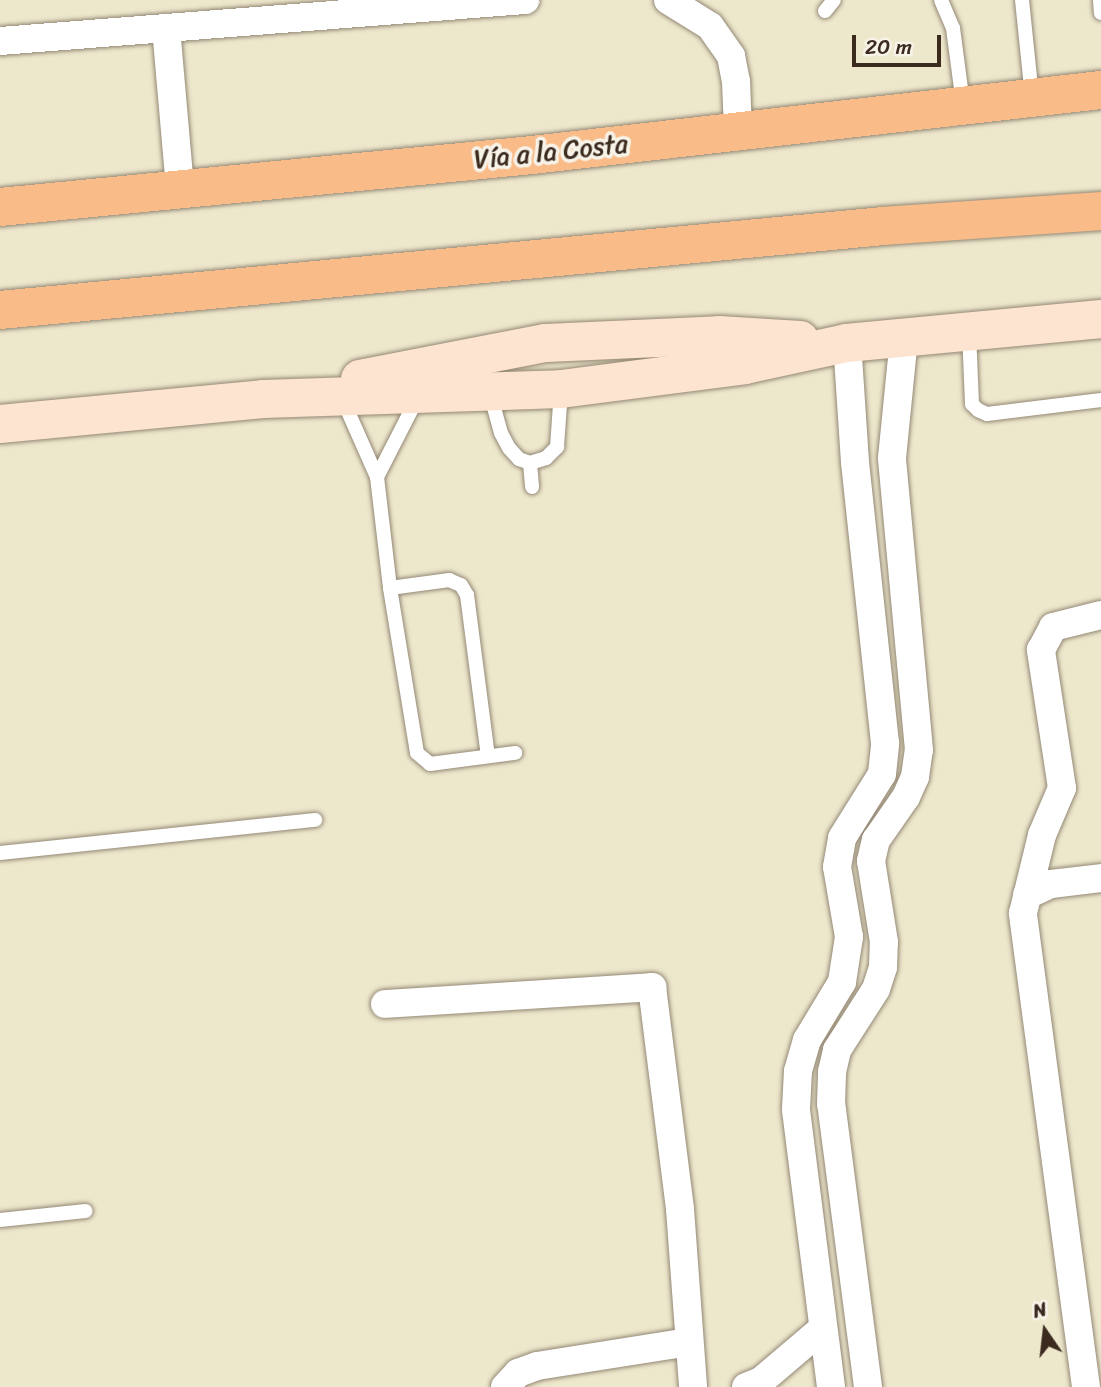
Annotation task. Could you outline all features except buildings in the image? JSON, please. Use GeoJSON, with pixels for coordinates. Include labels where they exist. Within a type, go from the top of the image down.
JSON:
{"type":"FeatureCollection","features":[{"type":"Feature","properties":{"kind":"highway","name":"Vía a la Costa"},"geometry":{"type":"LineString","coordinates":[[0,207],[532,155],[1101,90]]}},
{"type":"Feature","properties":{"kind":"highway"},"geometry":{"type":"LineString","coordinates":[[0,310],[869,227],[1101,211]]}},
{"type":"Feature","properties":{"kind":"street"},"geometry":{"type":"LineString","coordinates":[[0,41],[525,0]]}},
{"type":"Feature","properties":{"kind":"street"},"geometry":{"type":"LineString","coordinates":[[668,0],[710,26],[731,55],[736,81],[738,130]]}},
{"type":"Feature","properties":{"kind":"street"},"geometry":{"type":"LineString","coordinates":[[166,28],[180,189]]}},
{"type":"Feature","properties":{"kind":"street"},"geometry":{"type":"LineString","coordinates":[[0,424],[263,399],[561,389],[745,365],[847,343],[1101,319]]}},
{"type":"Feature","properties":{"kind":"street"},"geometry":{"type":"LineString","coordinates":[[263,399],[461,357],[546,343],[719,335],[847,343]]}},
{"type":"Feature","properties":{"kind":"street"},"geometry":{"type":"LineString","coordinates":[[868,1387],[831,1104],[832,1072],[837,1051],[876,989],[883,967],[884,942],[871,861],[876,840],[906,797],[915,778],[919,750],[892,458],[904,337]]}},
{"type":"Feature","properties":{"kind":"street"},"geometry":{"type":"LineString","coordinates":[[831,1387],[796,1109],[798,1071],[807,1040],[842,982],[849,937],[837,867],[842,838],[882,774],[885,743],[855,462],[847,343]]}},
{"type":"Feature","properties":{"kind":"street"},"geometry":{"type":"LineString","coordinates":[[1086,1387],[1023,913],[1042,835],[1062,788],[1041,650],[1053,627],[1101,615]]}},
{"type":"Feature","properties":{"kind":"street"},"geometry":{"type":"LineString","coordinates":[[1027,895],[1051,884],[1101,878]]}},
{"type":"Feature","properties":{"kind":"street"},"geometry":{"type":"LineString","coordinates":[[385,1004],[652,987],[680,1209],[688,1342],[696,1385]]}},
{"type":"Feature","properties":{"kind":"street"},"geometry":{"type":"LineString","coordinates":[[808,1215],[845,1210]]}},
{"type":"Feature","properties":{"kind":"street"},"geometry":{"type":"LineString","coordinates":[[746,1387],[761,1381],[822,1329]]}},
{"type":"Feature","properties":{"kind":"street"},"geometry":{"type":"LineString","coordinates":[[505,1387],[518,1373],[537,1366],[688,1342]]}},
{"type":"Feature","properties":{"kind":"lane"},"geometry":{"type":"LineString","coordinates":[[941,0],[953,29],[963,105]]}},
{"type":"Feature","properties":{"kind":"lane"},"geometry":{"type":"LineString","coordinates":[[1022,0],[1033,98]]}},
{"type":"Feature","properties":{"kind":"lane"},"geometry":{"type":"LineString","coordinates":[[1100,0],[1101,13]]}},
{"type":"Feature","properties":{"kind":"lane"},"geometry":{"type":"LineString","coordinates":[[969,331],[972,404],[978,410],[987,414],[1101,400]]}},
{"type":"Feature","properties":{"kind":"lane"},"geometry":{"type":"LineString","coordinates":[[490,391],[501,433],[509,448],[519,459],[530,463],[547,458],[557,447],[561,389]]}},
{"type":"Feature","properties":{"kind":"lane"},"geometry":{"type":"LineString","coordinates":[[377,477],[419,394]]}},
{"type":"Feature","properties":{"kind":"lane"},"geometry":{"type":"LineString","coordinates":[[341,396],[377,477],[390,588],[417,753],[430,764],[515,753]]}},
{"type":"Feature","properties":{"kind":"lane"},"geometry":{"type":"LineString","coordinates":[[530,463],[532,487]]}},
{"type":"Feature","properties":{"kind":"lane"},"geometry":{"type":"LineString","coordinates":[[390,588],[449,580],[461,584],[467,595],[488,757]]}},
{"type":"Feature","properties":{"kind":"lane"},"geometry":{"type":"LineString","coordinates":[[0,853],[315,820]]}},
{"type":"Feature","properties":{"kind":"lane"},"geometry":{"type":"LineString","coordinates":[[0,1220],[86,1211]]}}]}
